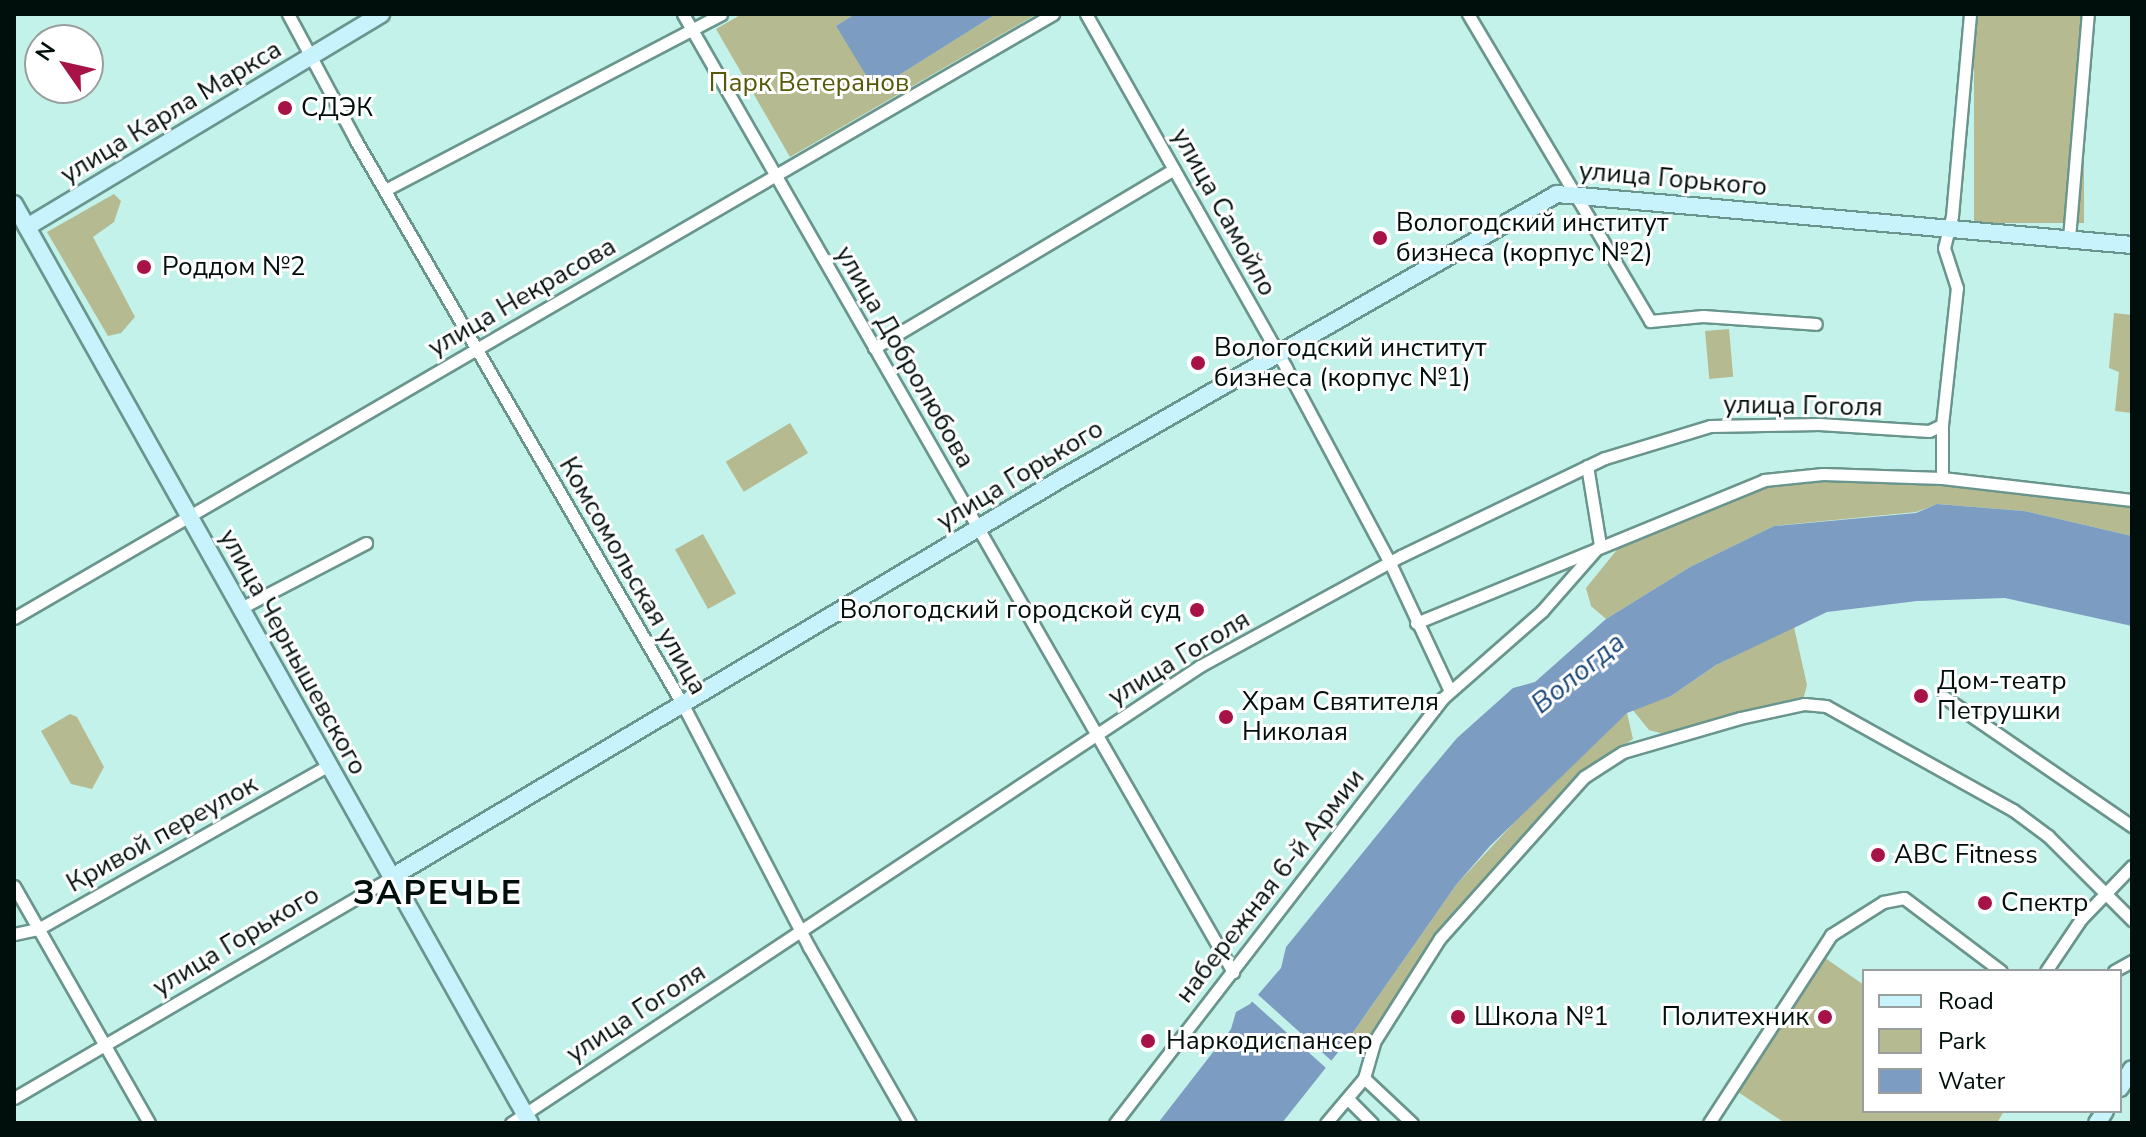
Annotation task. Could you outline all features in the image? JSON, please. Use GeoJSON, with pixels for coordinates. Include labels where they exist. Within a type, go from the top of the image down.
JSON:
{"type":"FeatureCollection","features":[{"type":"Feature","properties":{"kind":"street","name":"Комсомольская улица"},"geometry":{"type":"LineString","coordinates":[[288,14],[308,56],[683,705],[802,931],[910,1123]]}},
{"type":"Feature","properties":{"kind":"street","name":"улица Карла Маркса"},"geometry":{"type":"LineString","coordinates":[[27,227],[381,14]]}},
{"type":"Feature","properties":{"kind":"street","name":"улица Добролюбова"},"geometry":{"type":"LineString","coordinates":[[683,14],[1233,972]]}},
{"type":"Feature","properties":{"kind":"street"},"geometry":{"type":"LineString","coordinates":[[385,190],[721,14]]}},
{"type":"Feature","properties":{"kind":"street","name":"улица Некрасова"},"geometry":{"type":"LineString","coordinates":[[14,618],[1053,14]]}},
{"type":"Feature","properties":{"kind":"street","name":"улица Самойло"},"geometry":{"type":"LineString","coordinates":[[1086,14],[1277,352],[1390,563],[1450,691]]}},
{"type":"Feature","properties":{"kind":"street"},"geometry":{"type":"LineString","coordinates":[[1468,14],[1650,321],[1703,316],[1816,324]]}},
{"type":"Feature","properties":{"kind":"street"},"geometry":{"type":"LineString","coordinates":[[1942,478],[1942,425],[1957,288],[1946,263],[1970,14]]}},
{"type":"Feature","properties":{"kind":"street"},"geometry":{"type":"LineString","coordinates":[[2069,238],[2088,14]]}},
{"type":"Feature","properties":{"kind":"street"},"geometry":{"type":"LineString","coordinates":[[874,348],[1174,169]]}},
{"type":"Feature","properties":{"kind":"street","name":"улица Горького"},"geometry":{"type":"LineString","coordinates":[[14,1098],[1534,202],[1574,193],[2132,245]]}},
{"type":"Feature","properties":{"kind":"street","name":"улица Чернышевского"},"geometry":{"type":"LineString","coordinates":[[14,204],[392,877],[522,1120]]}},
{"type":"Feature","properties":{"kind":"street","name":"улица Гоголя"},"geometry":{"type":"LineString","coordinates":[[522,1120],[1200,666],[1390,563],[1587,466],[1710,426],[1819,424],[1929,431],[1942,425]]}},
{"type":"Feature","properties":{"kind":"street"},"geometry":{"type":"LineString","coordinates":[[1587,466],[1600,545]]}},
{"type":"Feature","properties":{"kind":"street","name":"набережная 6-й Армии"},"geometry":{"type":"LineString","coordinates":[[1416,623],[1764,480],[1823,474],[1942,478],[2132,500]]}},
{"type":"Feature","properties":{"kind":"street"},"geometry":{"type":"LineString","coordinates":[[241,608],[366,543]]}},
{"type":"Feature","properties":{"kind":"street","name":"набережная 6-й Армии"},"geometry":{"type":"LineString","coordinates":[[1115,1123],[1450,691],[1542,611],[1600,545]]}},
{"type":"Feature","properties":{"kind":"street"},"geometry":{"type":"LineString","coordinates":[[1944,697],[2132,826]]}},
{"type":"Feature","properties":{"kind":"street"},"geometry":{"type":"LineString","coordinates":[[1326,1123],[1364,1078],[1374,1042],[1440,938],[1584,777],[1623,752],[1740,718],[1804,704],[1826,706],[2013,810],[2048,836],[2132,920]]}},
{"type":"Feature","properties":{"kind":"street","name":"Кривой переулок"},"geometry":{"type":"LineString","coordinates":[[14,934],[38,929],[329,765]]}},
{"type":"Feature","properties":{"kind":"street"},"geometry":{"type":"LineString","coordinates":[[2047,969],[2070,933],[2132,866]]}},
{"type":"Feature","properties":{"kind":"street"},"geometry":{"type":"LineString","coordinates":[[14,886],[149,1123]]}},
{"type":"Feature","properties":{"kind":"street"},"geometry":{"type":"LineString","coordinates":[[1709,1123],[1831,935],[1883,902],[1904,898],[1998,969]]}},
{"type":"Feature","properties":{"kind":"street"},"geometry":{"type":"LineString","coordinates":[[2124,1085],[2132,1069]]}},
{"type":"Feature","properties":{"kind":"street"},"geometry":{"type":"LineString","coordinates":[[1364,1078],[1412,1123]]}},
{"type":"Feature","properties":{"kind":"street"},"geometry":{"type":"LineString","coordinates":[[1348,1099],[1372,1123]]}},
{"type":"Feature","properties":{"kind":"green space","name":"Парк Ветеранов"},"geometry":{"type":"Polygon","coordinates":[[[742,14],[855,14],[836,26],[876,89],[996,14],[1037,14],[790,157],[716,29],[742,14]]]}},
{"type":"Feature","properties":{"kind":"green space"},"geometry":{"type":"Polygon","coordinates":[[[1974,14],[2084,14],[2084,223],[1974,223],[1974,14]]]}},
{"type":"Feature","properties":{"kind":"green space"},"geometry":{"type":"Polygon","coordinates":[[[114,194],[121,201],[114,222],[93,237],[135,317],[121,333],[108,336],[47,232],[114,194]]]}},
{"type":"Feature","properties":{"kind":"green space"},"geometry":{"type":"Polygon","coordinates":[[[2114,313],[2132,315],[2132,413],[2115,411],[2119,372],[2109,368],[2114,313]]]}},
{"type":"Feature","properties":{"kind":"green space"},"geometry":{"type":"Polygon","coordinates":[[[1729,329],[1733,377],[1709,379],[1705,331],[1729,329]]]}},
{"type":"Feature","properties":{"kind":"green space"},"geometry":{"type":"Polygon","coordinates":[[[790,423],[808,453],[744,492],[726,462],[790,423]]]}},
{"type":"Feature","properties":{"kind":"green space"},"geometry":{"type":"Polygon","coordinates":[[[1824,479],[1942,481],[2132,504],[2132,536],[2024,511],[1938,504],[1916,512],[1774,526],[1690,567],[1606,619],[1591,606],[1586,588],[1624,541],[1765,484],[1824,479]]]}},
{"type":"Feature","properties":{"kind":"green space"},"geometry":{"type":"Polygon","coordinates":[[[703,534],[736,593],[708,609],[675,550],[703,534]]]}},
{"type":"Feature","properties":{"kind":"green space"},"geometry":{"type":"Polygon","coordinates":[[[1794,627],[1807,685],[1803,700],[1664,734],[1649,730],[1632,709],[1671,696],[1716,665],[1794,627]]]}},
{"type":"Feature","properties":{"kind":"green space"},"geometry":{"type":"Polygon","coordinates":[[[1627,713],[1633,739],[1581,775],[1473,892],[1362,1047],[1347,1041],[1456,885],[1563,770],[1627,713]]]}},
{"type":"Feature","properties":{"kind":"green space"},"geometry":{"type":"Polygon","coordinates":[[[70,714],[77,717],[104,767],[92,789],[71,784],[41,731],[70,714]]]}},
{"type":"Feature","properties":{"kind":"green space","name":"Политехник"},"geometry":{"type":"Polygon","coordinates":[[[1825,958],[1862,984],[1862,1113],[2003,1113],[1997,1123],[1785,1123],[1738,1092],[1825,958]]]}},
{"type":"Feature","properties":{"kind":"water"},"geometry":{"type":"Polygon","coordinates":[[[855,14],[996,14],[875,90],[836,26],[855,14]]]}},
{"type":"Feature","properties":{"kind":"water","name":"Вологда"},"geometry":{"type":"Polygon","coordinates":[[[1937,504],[2024,511],[2132,536],[2132,626],[2005,598],[1917,601],[1827,612],[1716,665],[1671,696],[1627,713],[1490,846],[1456,885],[1347,1041],[1282,1123],[1158,1123],[1231,1029],[1236,1012],[1250,1004],[1281,968],[1286,947],[1421,781],[1457,738],[1513,688],[1535,682],[1606,619],[1690,567],[1774,526],[1916,513],[1937,504]]]}},
{"type":"Feature","properties":{"kind":"pier"},"geometry":{"type":"Polygon","coordinates":[[[1255,992],[1335,1064],[1328,1070],[1249,999],[1255,992]]]}},
{"type":"Feature","properties":{"kind":"place","name":"СДЭК"},"geometry":{"type":"Point","coordinates":[285,108]}},
{"type":"Feature","properties":{"kind":"place","name":"Вологодский институт бизнеса (корпус №2)"},"geometry":{"type":"Point","coordinates":[1380,238]}},
{"type":"Feature","properties":{"kind":"place","name":"Роддом №2"},"geometry":{"type":"Point","coordinates":[144,267]}},
{"type":"Feature","properties":{"kind":"place","name":"Вологодский институт бизнеса (корпус №1)"},"geometry":{"type":"Point","coordinates":[1198,363]}},
{"type":"Feature","properties":{"kind":"place","name":"Вологодский городской суд"},"geometry":{"type":"Point","coordinates":[1197,610]}},
{"type":"Feature","properties":{"kind":"place","name":"Дом-театр Петрушки"},"geometry":{"type":"Point","coordinates":[1921,696]}},
{"type":"Feature","properties":{"kind":"place","name":"Храм Святителя Николая"},"geometry":{"type":"Point","coordinates":[1226,717]}},
{"type":"Feature","properties":{"kind":"place","name":"ABC Fitness"},"geometry":{"type":"Point","coordinates":[1878,855]}},
{"type":"Feature","properties":{"kind":"place","name":"Спектр"},"geometry":{"type":"Point","coordinates":[1985,903]}},
{"type":"Feature","properties":{"kind":"place","name":"Школа №1"},"geometry":{"type":"Point","coordinates":[1458,1017]}},
{"type":"Feature","properties":{"kind":"place","name":"Политехник"},"geometry":{"type":"Point","coordinates":[1825,1017]}},
{"type":"Feature","properties":{"kind":"place","name":"Наркодиспансер"},"geometry":{"type":"Point","coordinates":[1148,1041]}},
{"type":"Feature","properties":{"kind":"district","name":"ЗАРЕЧЬЕ"},"geometry":{"type":"Point","coordinates":[438,894]}}]}
